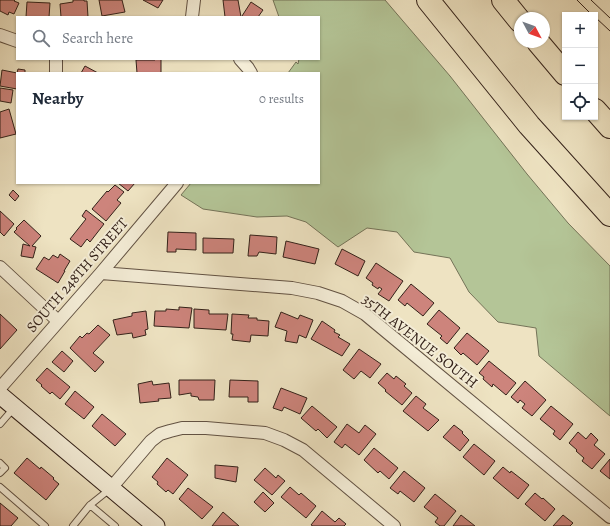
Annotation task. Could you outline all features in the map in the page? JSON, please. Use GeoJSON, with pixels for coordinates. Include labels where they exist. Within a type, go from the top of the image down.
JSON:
{"type":"FeatureCollection","features":[{"type":"Feature","properties":{"kind":"highway"},"geometry":{"type":"LineString","coordinates":[[428,0],[529,125],[610,215]]}},
{"type":"Feature","properties":{"kind":"highway"},"geometry":{"type":"LineString","coordinates":[[503,0],[514,14]]}},
{"type":"Feature","properties":{"kind":"highway"},"geometry":{"type":"LineString","coordinates":[[543,48],[562,70]]}},
{"type":"Feature","properties":{"kind":"highway"},"geometry":{"type":"LineString","coordinates":[[598,113],[610,127]]}},
{"type":"Feature","properties":{"kind":"main road"},"geometry":{"type":"LineString","coordinates":[[0,395],[156,526]]}},
{"type":"Feature","properties":{"kind":"street"},"geometry":{"type":"LineString","coordinates":[[192,16],[194,0]]}},
{"type":"Feature","properties":{"kind":"street"},"geometry":{"type":"LineString","coordinates":[[0,35],[16,41]]}},
{"type":"Feature","properties":{"kind":"street"},"geometry":{"type":"LineString","coordinates":[[56,60],[56,72]]}},
{"type":"Feature","properties":{"kind":"street"},"geometry":{"type":"LineString","coordinates":[[241,60],[250,72]]}},
{"type":"Feature","properties":{"kind":"street","name":"SOUTH 248TH STREET"},"geometry":{"type":"LineString","coordinates":[[0,388],[101,273],[176,184]]}},
{"type":"Feature","properties":{"kind":"street"},"geometry":{"type":"LineString","coordinates":[[0,267],[58,321]]}},
{"type":"Feature","properties":{"kind":"street","name":"35TH AVENUE SOUTH"},"geometry":{"type":"LineString","coordinates":[[101,273],[292,288],[318,293],[342,301],[365,314],[610,517]]}},
{"type":"Feature","properties":{"kind":"street"},"geometry":{"type":"LineString","coordinates":[[111,488],[151,441],[160,434],[170,430],[182,428],[206,428],[265,434],[284,440],[303,450],[394,526]]}},
{"type":"Feature","properties":{"kind":"lane"},"geometry":{"type":"LineString","coordinates":[[0,424],[14,407]]}},
{"type":"Feature","properties":{"kind":"lane"},"geometry":{"type":"LineString","coordinates":[[0,463],[5,468],[0,473]]}},
{"type":"Feature","properties":{"kind":"lane"},"geometry":{"type":"LineString","coordinates":[[0,487],[45,526]]}},
{"type":"Feature","properties":{"kind":"lane"},"geometry":{"type":"LineString","coordinates":[[73,526],[90,505],[111,488]]}},
{"type":"Feature","properties":{"kind":"lane"},"geometry":{"type":"LineString","coordinates":[[90,505],[115,526]]}},
{"type":"Feature","properties":{"kind":"green space"},"geometry":{"type":"Polygon","coordinates":[[[273,0],[385,0],[450,76],[527,174],[568,223],[610,266],[610,416],[539,356],[536,328],[498,322],[469,292],[450,258],[414,252],[397,232],[367,228],[338,247],[306,222],[287,216],[257,217],[203,209],[181,195],[190,184],[320,184],[320,72],[289,72],[296,62],[298,64],[299,60],[320,60],[320,16],[279,16],[273,0]]]}},
{"type":"Feature","properties":{"kind":"building"},"geometry":{"type":"Polygon","coordinates":[[[0,0],[15,0],[14,1],[19,3],[14,14],[9,12],[8,15],[0,11],[0,0]]]}},
{"type":"Feature","properties":{"kind":"building"},"geometry":{"type":"Polygon","coordinates":[[[73,0],[87,1],[88,16],[61,16],[60,4],[73,2],[73,0]]]}},
{"type":"Feature","properties":{"kind":"building"},"geometry":{"type":"Polygon","coordinates":[[[99,0],[122,0],[125,12],[102,16],[99,0]]]}},
{"type":"Feature","properties":{"kind":"building"},"geometry":{"type":"Polygon","coordinates":[[[143,0],[163,0],[158,8],[143,0]]]}},
{"type":"Feature","properties":{"kind":"building"},"geometry":{"type":"Polygon","coordinates":[[[223,0],[238,0],[241,16],[225,16],[223,0]]]}},
{"type":"Feature","properties":{"kind":"building"},"geometry":{"type":"Polygon","coordinates":[[[27,2],[50,3],[49,16],[26,16],[27,2]]]}},
{"type":"Feature","properties":{"kind":"building"},"geometry":{"type":"Polygon","coordinates":[[[251,2],[263,10],[259,16],[242,16],[251,2]]]}},
{"type":"Feature","properties":{"kind":"building"},"geometry":{"type":"Polygon","coordinates":[[[136,60],[161,60],[161,72],[137,72],[136,60]]]}},
{"type":"Feature","properties":{"kind":"building"},"geometry":{"type":"Polygon","coordinates":[[[85,66],[96,72],[82,72],[85,66]]]}},
{"type":"Feature","properties":{"kind":"building"},"geometry":{"type":"Polygon","coordinates":[[[18,69],[25,70],[25,72],[17,72],[18,69]]]}},
{"type":"Feature","properties":{"kind":"building"},"geometry":{"type":"Polygon","coordinates":[[[2,70],[16,73],[16,89],[0,86],[2,70]]]}},
{"type":"Feature","properties":{"kind":"building"},"geometry":{"type":"Polygon","coordinates":[[[0,88],[13,90],[11,103],[0,101],[0,88]]]}},
{"type":"Feature","properties":{"kind":"building"},"geometry":{"type":"Polygon","coordinates":[[[9,109],[16,134],[0,138],[0,112],[9,109]]]}},
{"type":"Feature","properties":{"kind":"building"},"geometry":{"type":"Polygon","coordinates":[[[119,184],[134,184],[128,191],[119,184]]]}},
{"type":"Feature","properties":{"kind":"building"},"geometry":{"type":"Polygon","coordinates":[[[115,185],[124,192],[117,200],[121,203],[106,221],[92,209],[107,191],[108,192],[115,185]]]}},
{"type":"Feature","properties":{"kind":"building"},"geometry":{"type":"Polygon","coordinates":[[[13,190],[19,196],[15,201],[9,195],[13,190]]]}},
{"type":"Feature","properties":{"kind":"building"},"geometry":{"type":"Polygon","coordinates":[[[86,210],[104,224],[90,242],[87,239],[81,247],[70,239],[86,219],[82,216],[86,210]]]}},
{"type":"Feature","properties":{"kind":"building"},"geometry":{"type":"Polygon","coordinates":[[[0,211],[14,224],[4,236],[0,232],[0,211]]]}},
{"type":"Feature","properties":{"kind":"building"},"geometry":{"type":"Polygon","coordinates":[[[24,220],[41,236],[32,246],[36,247],[33,258],[21,256],[23,244],[30,246],[14,232],[24,220]]]}},
{"type":"Feature","properties":{"kind":"building"},"geometry":{"type":"Polygon","coordinates":[[[168,232],[196,233],[196,250],[176,249],[176,252],[167,252],[168,232]]]}},
{"type":"Feature","properties":{"kind":"building"},"geometry":{"type":"Polygon","coordinates":[[[250,235],[277,237],[276,254],[259,252],[257,256],[248,256],[250,235]]]}},
{"type":"Feature","properties":{"kind":"building"},"geometry":{"type":"Polygon","coordinates":[[[203,238],[234,239],[233,253],[203,253],[203,238]]]}},
{"type":"Feature","properties":{"kind":"building"},"geometry":{"type":"Polygon","coordinates":[[[286,241],[319,249],[315,264],[283,257],[286,241]]]}},
{"type":"Feature","properties":{"kind":"building"},"geometry":{"type":"Polygon","coordinates":[[[342,249],[365,261],[358,276],[335,264],[342,249]]]}},
{"type":"Feature","properties":{"kind":"building"},"geometry":{"type":"Polygon","coordinates":[[[60,254],[70,261],[58,283],[36,269],[44,257],[49,260],[53,255],[58,258],[60,254]]]}},
{"type":"Feature","properties":{"kind":"building"},"geometry":{"type":"Polygon","coordinates":[[[376,263],[403,281],[389,301],[378,294],[382,289],[379,287],[378,289],[372,285],[373,283],[366,278],[376,263]]]}},
{"type":"Feature","properties":{"kind":"building"},"geometry":{"type":"Polygon","coordinates":[[[411,284],[434,303],[423,316],[407,303],[405,306],[398,300],[411,284]]]}},
{"type":"Feature","properties":{"kind":"building"},"geometry":{"type":"Polygon","coordinates":[[[179,307],[192,308],[189,328],[154,326],[155,311],[166,311],[166,309],[179,310],[179,307]]]}},
{"type":"Feature","properties":{"kind":"building"},"geometry":{"type":"Polygon","coordinates":[[[194,309],[209,310],[209,314],[228,314],[226,330],[194,328],[194,309]]]}},
{"type":"Feature","properties":{"kind":"building"},"geometry":{"type":"Polygon","coordinates":[[[439,310],[460,328],[447,344],[440,338],[442,336],[427,324],[439,310]]]}},
{"type":"Feature","properties":{"kind":"building"},"geometry":{"type":"Polygon","coordinates":[[[146,311],[148,329],[145,330],[146,335],[133,338],[132,333],[117,335],[113,320],[132,316],[132,313],[146,311]]]}},
{"type":"Feature","properties":{"kind":"building"},"geometry":{"type":"Polygon","coordinates":[[[281,312],[298,319],[300,315],[313,320],[306,338],[299,335],[297,343],[285,341],[287,331],[275,327],[281,312]]]}},
{"type":"Feature","properties":{"kind":"building"},"geometry":{"type":"Polygon","coordinates":[[[0,314],[17,330],[0,349],[0,314]]]}},
{"type":"Feature","properties":{"kind":"building"},"geometry":{"type":"Polygon","coordinates":[[[232,314],[249,315],[248,318],[257,318],[257,320],[269,321],[268,336],[251,335],[250,342],[232,340],[232,314]]]}},
{"type":"Feature","properties":{"kind":"building"},"geometry":{"type":"Polygon","coordinates":[[[322,321],[335,330],[334,332],[340,335],[338,337],[350,344],[342,356],[311,339],[322,321]]]}},
{"type":"Feature","properties":{"kind":"building"},"geometry":{"type":"Polygon","coordinates":[[[98,325],[110,335],[93,353],[104,362],[95,372],[70,348],[80,336],[82,338],[87,333],[89,334],[98,325]]]}},
{"type":"Feature","properties":{"kind":"building"},"geometry":{"type":"Polygon","coordinates":[[[467,333],[489,351],[477,365],[463,353],[461,355],[454,348],[467,333]]]}},
{"type":"Feature","properties":{"kind":"building"},"geometry":{"type":"Polygon","coordinates":[[[359,349],[381,364],[370,378],[361,371],[354,379],[343,370],[359,349]]]}},
{"type":"Feature","properties":{"kind":"building"},"geometry":{"type":"Polygon","coordinates":[[[62,351],[73,361],[64,372],[52,362],[62,351]]]}},
{"type":"Feature","properties":{"kind":"building"},"geometry":{"type":"Polygon","coordinates":[[[489,361],[516,383],[506,395],[493,384],[492,387],[479,373],[489,361]]]}},
{"type":"Feature","properties":{"kind":"building"},"geometry":{"type":"Polygon","coordinates":[[[47,368],[70,387],[60,399],[52,392],[50,394],[36,380],[47,368]]]}},
{"type":"Feature","properties":{"kind":"building"},"geometry":{"type":"Polygon","coordinates":[[[387,373],[394,379],[396,376],[406,384],[404,386],[412,393],[402,405],[378,383],[387,373]]]}},
{"type":"Feature","properties":{"kind":"building"},"geometry":{"type":"Polygon","coordinates":[[[179,380],[215,380],[214,400],[199,400],[198,397],[191,396],[191,393],[179,395],[179,380]]]}},
{"type":"Feature","properties":{"kind":"building"},"geometry":{"type":"Polygon","coordinates":[[[230,380],[258,381],[258,402],[248,402],[248,397],[229,397],[230,380]]]}},
{"type":"Feature","properties":{"kind":"building"},"geometry":{"type":"Polygon","coordinates":[[[152,381],[153,385],[169,383],[171,398],[140,403],[138,384],[152,381]]]}},
{"type":"Feature","properties":{"kind":"building"},"geometry":{"type":"Polygon","coordinates":[[[525,381],[546,400],[532,416],[522,408],[525,404],[520,400],[518,403],[511,397],[525,381]]]}},
{"type":"Feature","properties":{"kind":"building"},"geometry":{"type":"Polygon","coordinates":[[[281,388],[307,398],[300,414],[284,407],[282,411],[273,408],[281,388]]]}},
{"type":"Feature","properties":{"kind":"building"},"geometry":{"type":"Polygon","coordinates":[[[75,391],[94,407],[84,419],[65,404],[75,391]]]}},
{"type":"Feature","properties":{"kind":"building"},"geometry":{"type":"Polygon","coordinates":[[[416,396],[426,404],[423,408],[439,420],[428,431],[403,411],[416,396]]]}},
{"type":"Feature","properties":{"kind":"building"},"geometry":{"type":"Polygon","coordinates":[[[312,406],[337,427],[327,438],[318,429],[316,431],[301,418],[312,406]]]}},
{"type":"Feature","properties":{"kind":"building"},"geometry":{"type":"Polygon","coordinates":[[[551,406],[573,424],[560,440],[553,434],[555,431],[540,419],[551,406]]]}},
{"type":"Feature","properties":{"kind":"building"},"geometry":{"type":"Polygon","coordinates":[[[102,414],[126,434],[115,446],[92,426],[102,414]]]}},
{"type":"Feature","properties":{"kind":"building"},"geometry":{"type":"Polygon","coordinates":[[[347,424],[359,433],[365,425],[376,434],[359,455],[345,444],[342,448],[334,442],[347,424]]]}},
{"type":"Feature","properties":{"kind":"building"},"geometry":{"type":"Polygon","coordinates":[[[454,425],[463,432],[462,433],[469,440],[460,451],[443,437],[454,425]]]}},
{"type":"Feature","properties":{"kind":"building"},"geometry":{"type":"Polygon","coordinates":[[[578,432],[586,439],[591,433],[598,440],[594,445],[605,454],[592,469],[582,461],[584,458],[569,443],[578,432]]]}},
{"type":"Feature","properties":{"kind":"building"},"geometry":{"type":"Polygon","coordinates":[[[474,444],[495,461],[484,475],[463,457],[474,444]]]}},
{"type":"Feature","properties":{"kind":"building"},"geometry":{"type":"Polygon","coordinates":[[[374,448],[398,468],[389,479],[380,471],[378,473],[364,460],[374,448]]]}},
{"type":"Feature","properties":{"kind":"building"},"geometry":{"type":"Polygon","coordinates":[[[27,458],[40,469],[41,467],[59,484],[46,500],[14,473],[27,458]]]}},
{"type":"Feature","properties":{"kind":"building"},"geometry":{"type":"Polygon","coordinates":[[[167,458],[188,475],[173,494],[168,490],[166,492],[152,477],[167,458]]]}},
{"type":"Feature","properties":{"kind":"building"},"geometry":{"type":"Polygon","coordinates":[[[610,459],[610,479],[600,471],[610,459]]]}},
{"type":"Feature","properties":{"kind":"building"},"geometry":{"type":"Polygon","coordinates":[[[215,465],[238,467],[236,482],[215,478],[215,465]]]}},
{"type":"Feature","properties":{"kind":"building"},"geometry":{"type":"Polygon","coordinates":[[[503,467],[510,473],[511,471],[529,485],[518,499],[493,478],[503,467]]]}},
{"type":"Feature","properties":{"kind":"building"},"geometry":{"type":"Polygon","coordinates":[[[265,468],[276,478],[278,475],[285,481],[272,495],[254,480],[265,468]]]}},
{"type":"Feature","properties":{"kind":"building"},"geometry":{"type":"Polygon","coordinates":[[[404,471],[425,488],[414,502],[400,491],[398,494],[390,488],[404,471]]]}},
{"type":"Feature","properties":{"kind":"building"},"geometry":{"type":"Polygon","coordinates":[[[290,487],[299,495],[301,493],[316,506],[306,518],[281,497],[290,487]]]}},
{"type":"Feature","properties":{"kind":"building"},"geometry":{"type":"Polygon","coordinates":[[[188,488],[213,507],[202,519],[179,499],[188,488]]]}},
{"type":"Feature","properties":{"kind":"building"},"geometry":{"type":"Polygon","coordinates":[[[263,492],[274,503],[265,512],[254,502],[263,492]]]}},
{"type":"Feature","properties":{"kind":"building"},"geometry":{"type":"Polygon","coordinates":[[[535,493],[555,509],[545,521],[525,504],[535,493]]]}},
{"type":"Feature","properties":{"kind":"building"},"geometry":{"type":"Polygon","coordinates":[[[435,494],[456,511],[444,526],[440,526],[435,522],[438,518],[424,507],[435,494]]]}},
{"type":"Feature","properties":{"kind":"building"},"geometry":{"type":"Polygon","coordinates":[[[0,503],[18,518],[11,526],[0,526],[0,503]]]}},
{"type":"Feature","properties":{"kind":"building"},"geometry":{"type":"Polygon","coordinates":[[[322,511],[335,522],[339,518],[346,524],[344,526],[311,525],[322,511]]]}},
{"type":"Feature","properties":{"kind":"building"},"geometry":{"type":"Polygon","coordinates":[[[223,512],[239,526],[212,526],[223,512]]]}},
{"type":"Feature","properties":{"kind":"building"},"geometry":{"type":"Polygon","coordinates":[[[461,515],[475,526],[453,526],[461,515]]]}},
{"type":"Feature","properties":{"kind":"building"},"geometry":{"type":"Polygon","coordinates":[[[563,515],[573,523],[570,526],[553,526],[563,515]]]}},
{"type":"Feature","properties":{"kind":"tram line"},"geometry":{"type":"LineString","coordinates":[[577,0],[589,12]]}},
{"type":"Feature","properties":{"kind":"tram line"},"geometry":{"type":"LineString","coordinates":[[591,0],[610,18]]}},
{"type":"Feature","properties":{"kind":"tram line"},"geometry":{"type":"LineString","coordinates":[[598,20],[610,31]]}}]}
